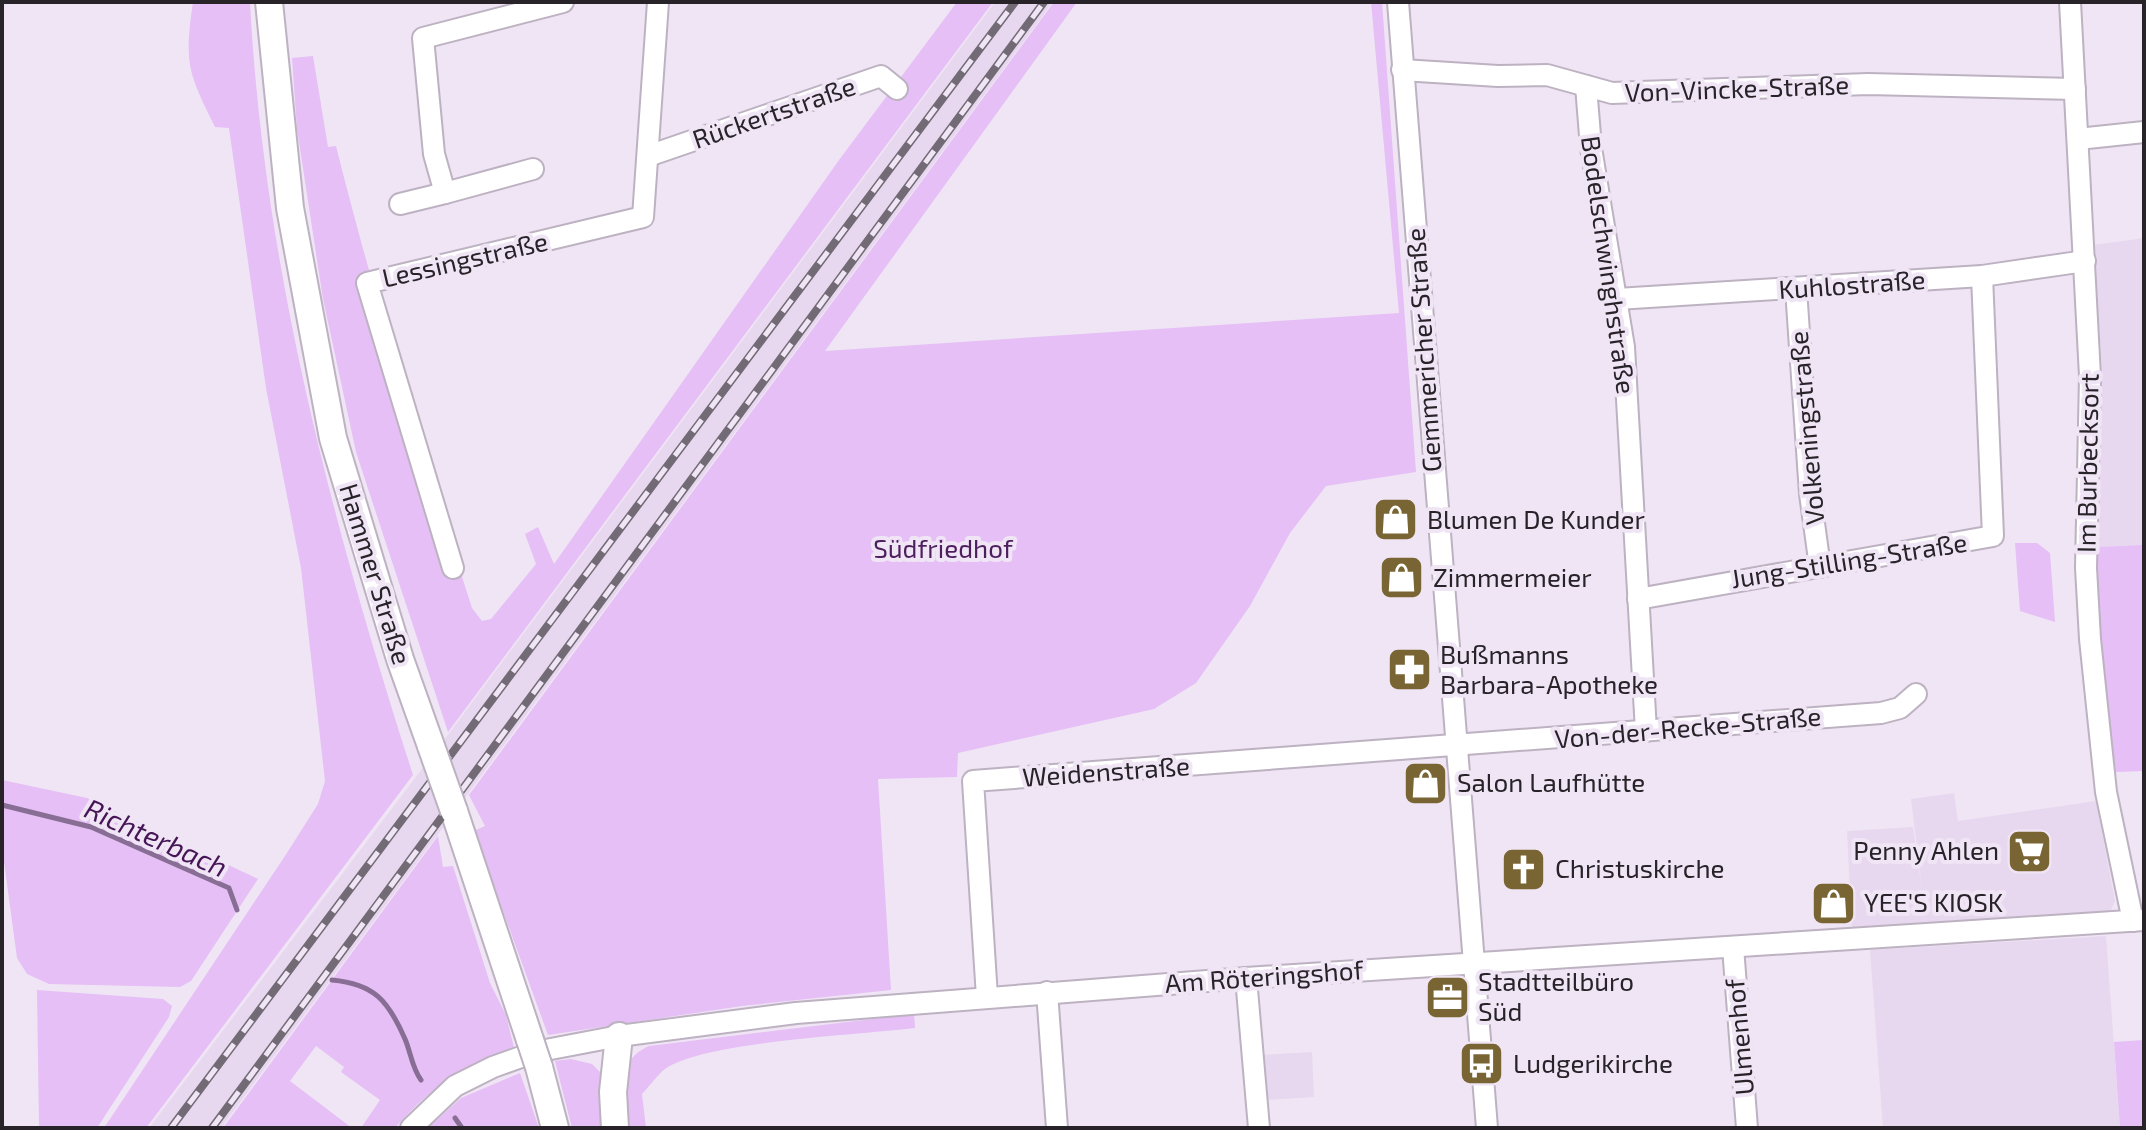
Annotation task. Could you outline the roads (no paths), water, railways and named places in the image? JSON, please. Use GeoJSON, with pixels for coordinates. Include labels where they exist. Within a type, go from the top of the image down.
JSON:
{"type":"FeatureCollection","features":[{"type":"Feature","properties":{"kind":"main road","name":"Hammer Straße"},"geometry":{"type":"LineString","coordinates":[[269,2],[290,208],[333,438],[396,645],[539,1067],[555,1128]]}},
{"type":"Feature","properties":{"kind":"main road"},"geometry":{"type":"LineString","coordinates":[[615,1128],[613,1092],[619,1036]]}},
{"type":"Feature","properties":{"kind":"street"},"geometry":{"type":"LineString","coordinates":[[445,193],[434,154],[423,38],[563,2]]}},
{"type":"Feature","properties":{"kind":"street","name":"Lessingstraße"},"geometry":{"type":"LineString","coordinates":[[453,568],[367,283],[643,217],[658,2]]}},
{"type":"Feature","properties":{"kind":"street","name":"Gemmericher Straße"},"geometry":{"type":"LineString","coordinates":[[1398,2],[1454,748],[1487,1128]]}},
{"type":"Feature","properties":{"kind":"street","name":"Im Burbecksort"},"geometry":{"type":"LineString","coordinates":[[2070,2],[2090,376],[2086,553],[2090,639],[2106,792],[2138,920]]}},
{"type":"Feature","properties":{"kind":"street","name":"Von-Vincke-Straße"},"geometry":{"type":"LineString","coordinates":[[1402,70],[1498,76],[1547,75],[1612,93],[1868,84],[2075,89]]}},
{"type":"Feature","properties":{"kind":"street","name":"Rückertstraße"},"geometry":{"type":"LineString","coordinates":[[648,156],[881,76],[897,89]]}},
{"type":"Feature","properties":{"kind":"street","name":"Bodelschwinghstraße"},"geometry":{"type":"LineString","coordinates":[[1586,86],[1591,148],[1624,347],[1646,731]]}},
{"type":"Feature","properties":{"kind":"street"},"geometry":{"type":"LineString","coordinates":[[2078,139],[2144,132]]}},
{"type":"Feature","properties":{"kind":"street"},"geometry":{"type":"LineString","coordinates":[[400,204],[533,169]]}},
{"type":"Feature","properties":{"kind":"street","name":"Kuhlostraße"},"geometry":{"type":"LineString","coordinates":[[1617,299],[1982,276],[2085,261]]}},
{"type":"Feature","properties":{"kind":"street","name":"Jung-Stilling-Straße"},"geometry":{"type":"LineString","coordinates":[[1638,599],[1990,538],[1995,532],[1982,276]]}},
{"type":"Feature","properties":{"kind":"street","name":"Volkeningstraße"},"geometry":{"type":"LineString","coordinates":[[1796,289],[1810,494],[1820,567]]}},
{"type":"Feature","properties":{"kind":"street","name":"Von-der-Recke-Straße"},"geometry":{"type":"LineString","coordinates":[[1454,748],[1881,713],[1900,708],[1916,694]]}},
{"type":"Feature","properties":{"kind":"street","name":"Weidenstraße"},"geometry":{"type":"LineString","coordinates":[[987,997],[973,781],[1454,748]]}},
{"type":"Feature","properties":{"kind":"street","name":"Am Röteringshof"},"geometry":{"type":"LineString","coordinates":[[411,1128],[455,1086],[493,1067],[551,1048],[796,1013],[1246,978],[2138,920]]}},
{"type":"Feature","properties":{"kind":"street","name":"Ulmenhof"},"geometry":{"type":"LineString","coordinates":[[1733,947],[1747,1128]]}},
{"type":"Feature","properties":{"kind":"street"},"geometry":{"type":"LineString","coordinates":[[1246,978],[1259,1128]]}},
{"type":"Feature","properties":{"kind":"street"},"geometry":{"type":"LineString","coordinates":[[1047,992],[1057,1128]]}},
{"type":"Feature","properties":{"kind":"waterway","name":"Richterbach"},"geometry":{"type":"LineString","coordinates":[[2,805],[91,827],[229,888],[237,910]]}},
{"type":"Feature","properties":{"kind":"waterway","name":"Richterbach"},"geometry":{"type":"LineString","coordinates":[[332,980],[359,985],[386,1004],[399,1025],[421,1080]]}},
{"type":"Feature","properties":{"kind":"waterway","name":"Richterbach"},"geometry":{"type":"LineString","coordinates":[[455,1118],[462,1128]]}},
{"type":"Feature","properties":{"kind":"railway"},"geometry":{"type":"LineString","coordinates":[[171,1128],[1015,2]]}},
{"type":"Feature","properties":{"kind":"railway"},"geometry":{"type":"LineString","coordinates":[[212,1128],[1044,2]]}},
{"type":"Feature","properties":{"kind":"place","name":"Blumen De Kunder"},"geometry":{"type":"Point","coordinates":[1396,520]}},
{"type":"Feature","properties":{"kind":"place","name":"Zimmermeier"},"geometry":{"type":"Point","coordinates":[1402,578]}},
{"type":"Feature","properties":{"kind":"place","name":"Bußmanns Barbara-Apotheke"},"geometry":{"type":"Point","coordinates":[1409,670]}},
{"type":"Feature","properties":{"kind":"place","name":"Salon Laufhütte"},"geometry":{"type":"Point","coordinates":[1426,783]}},
{"type":"Feature","properties":{"kind":"place","name":"Penny Ahlen"},"geometry":{"type":"Point","coordinates":[2030,851]}},
{"type":"Feature","properties":{"kind":"place","name":"Christuskirche"},"geometry":{"type":"Point","coordinates":[1524,869]}},
{"type":"Feature","properties":{"kind":"place","name":"YEE'S KIOSK"},"geometry":{"type":"Point","coordinates":[1833,903]}},
{"type":"Feature","properties":{"kind":"place","name":"Stadtteilbüro Süd"},"geometry":{"type":"Point","coordinates":[1447,997]}},
{"type":"Feature","properties":{"kind":"place","name":"Ludgerikirche"},"geometry":{"type":"Point","coordinates":[1482,1064]}},
{"type":"Feature","properties":{"kind":"park label","name":"Südfriedhof"},"geometry":{"type":"Point","coordinates":[943,549]}}]}
